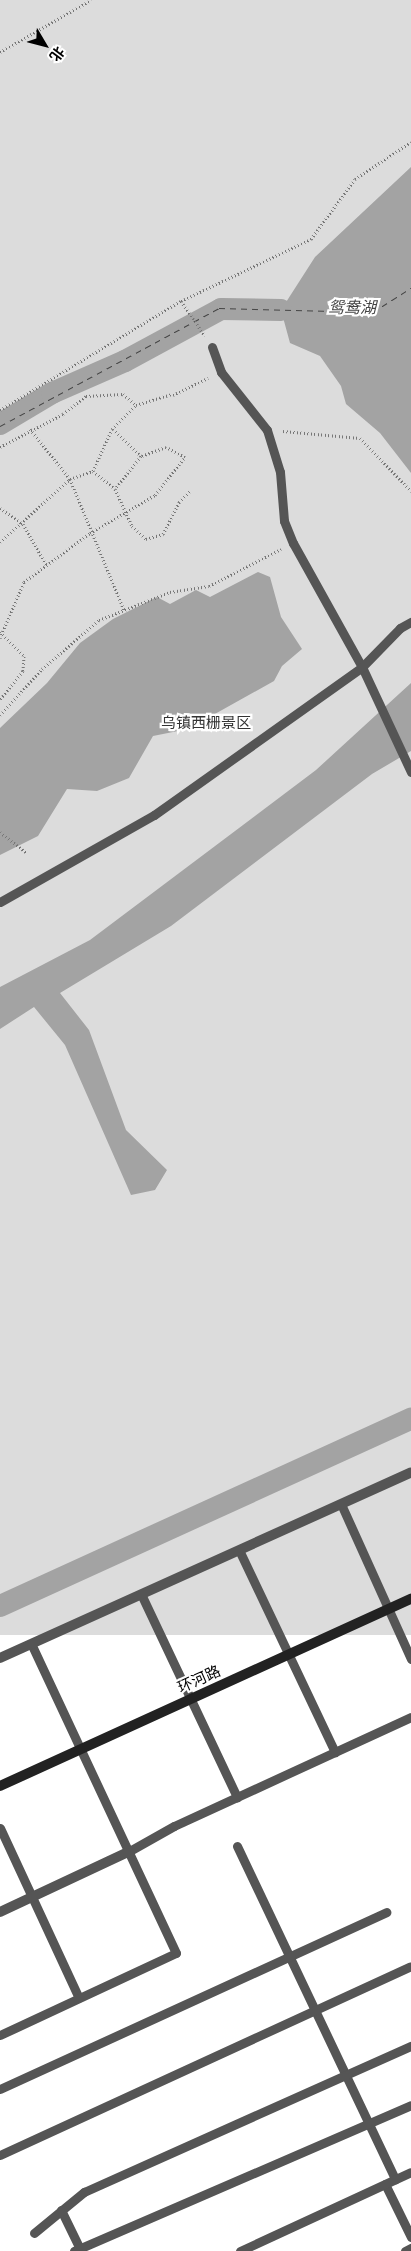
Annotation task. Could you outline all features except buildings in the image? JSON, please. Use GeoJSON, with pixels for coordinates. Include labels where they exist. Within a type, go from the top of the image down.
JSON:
{"type":"FeatureCollection","features":[{"type":"Feature","properties":{"kind":"street"},"geometry":{"type":"LineString","coordinates":[[0,1658],[411,1472]]}},
{"type":"Feature","properties":{"kind":"street","name":"环河路"},"geometry":{"type":"LineString","coordinates":[[0,1786],[411,1600]]}},
{"type":"Feature","properties":{"kind":"street"},"geometry":{"type":"LineString","coordinates":[[0,1912],[126,1853]]}},
{"type":"Feature","properties":{"kind":"lane"},"geometry":{"type":"LineString","coordinates":[[212,347],[221,372],[267,430],[280,472],[284,521],[293,543],[362,667],[411,772]]}},
{"type":"Feature","properties":{"kind":"lane"},"geometry":{"type":"LineString","coordinates":[[0,902],[154,815],[362,667],[400,628],[411,622]]}},
{"type":"Feature","properties":{"kind":"lane"},"geometry":{"type":"LineString","coordinates":[[341,1504],[411,1659]]}},
{"type":"Feature","properties":{"kind":"lane"},"geometry":{"type":"LineString","coordinates":[[239,1550],[335,1752]]}},
{"type":"Feature","properties":{"kind":"lane"},"geometry":{"type":"LineString","coordinates":[[141,1594],[237,1797]]}},
{"type":"Feature","properties":{"kind":"lane"},"geometry":{"type":"LineString","coordinates":[[0,2035],[176,1953],[126,1853],[31,1644]]}},
{"type":"Feature","properties":{"kind":"lane"},"geometry":{"type":"LineString","coordinates":[[126,1853],[237,1797],[411,1717]]}},
{"type":"Feature","properties":{"kind":"lane"},"geometry":{"type":"LineString","coordinates":[[0,1828],[79,1998]]}},
{"type":"Feature","properties":{"kind":"lane"},"geometry":{"type":"LineString","coordinates":[[237,1846],[396,2179]]}},
{"type":"Feature","properties":{"kind":"lane"},"geometry":{"type":"LineString","coordinates":[[0,2089],[386,1912]]}},
{"type":"Feature","properties":{"kind":"lane"},"geometry":{"type":"LineString","coordinates":[[0,2155],[410,1966]]}},
{"type":"Feature","properties":{"kind":"lane"},"geometry":{"type":"LineString","coordinates":[[34,2232],[84,2192],[411,2046]]}},
{"type":"Feature","properties":{"kind":"lane"},"geometry":{"type":"LineString","coordinates":[[61,2210],[78,2250],[411,2105]]}},
{"type":"Feature","properties":{"kind":"lane"},"geometry":{"type":"LineString","coordinates":[[240,2251],[411,2172]]}},
{"type":"Feature","properties":{"kind":"lane"},"geometry":{"type":"LineString","coordinates":[[386,2184],[411,2237]]}},
{"type":"Feature","properties":{"kind":"lane"},"geometry":{"type":"LineString","coordinates":[[405,2251],[411,2248]]}},
{"type":"Feature","properties":{"kind":"path"},"geometry":{"type":"LineString","coordinates":[[78,0],[81,5]]}},
{"type":"Feature","properties":{"kind":"path"},"geometry":{"type":"LineString","coordinates":[[0,52],[91,0]]}},
{"type":"Feature","properties":{"kind":"path"},"geometry":{"type":"LineString","coordinates":[[0,410],[180,300],[310,238],[355,179],[411,142]]}},
{"type":"Feature","properties":{"kind":"path"},"geometry":{"type":"LineString","coordinates":[[180,300],[212,347]]}},
{"type":"Feature","properties":{"kind":"path"},"geometry":{"type":"LineString","coordinates":[[167,397],[221,372]]}},
{"type":"Feature","properties":{"kind":"path"},"geometry":{"type":"LineString","coordinates":[[1,448],[30,429],[63,414],[86,396],[123,394],[136,406]]}},
{"type":"Feature","properties":{"kind":"path"},"geometry":{"type":"LineString","coordinates":[[0,542],[23,524],[70,479],[93,471],[112,429],[136,406],[172,394]]}},
{"type":"Feature","properties":{"kind":"path"},"geometry":{"type":"LineString","coordinates":[[30,429],[70,479],[90,533],[124,610]]}},
{"type":"Feature","properties":{"kind":"path"},"geometry":{"type":"LineString","coordinates":[[112,429],[141,456]]}},
{"type":"Feature","properties":{"kind":"path"},"geometry":{"type":"LineString","coordinates":[[267,430],[360,438],[411,491]]}},
{"type":"Feature","properties":{"kind":"path"},"geometry":{"type":"LineString","coordinates":[[0,638],[24,582],[90,533],[155,495],[185,457],[166,447],[141,456],[115,489]]}},
{"type":"Feature","properties":{"kind":"path"},"geometry":{"type":"LineString","coordinates":[[93,471],[115,489],[132,526],[146,539],[163,534],[179,502],[190,491]]}},
{"type":"Feature","properties":{"kind":"path"},"geometry":{"type":"LineString","coordinates":[[0,508],[23,524],[47,566]]}},
{"type":"Feature","properties":{"kind":"path"},"geometry":{"type":"LineString","coordinates":[[0,716],[58,653],[99,620],[170,592],[208,586],[293,543]]}},
{"type":"Feature","properties":{"kind":"path"},"geometry":{"type":"LineString","coordinates":[[0,699],[23,671],[24,656],[2,633]]}},
{"type":"Feature","properties":{"kind":"path"},"geometry":{"type":"LineString","coordinates":[[0,832],[27,853]]}},
{"type":"Feature","properties":{"kind":"green space","name":"乌镇西栅景区"},"geometry":{"type":"Polygon","coordinates":[[[0,0],[411,0],[411,1635],[0,1635],[0,0]]]}},
{"type":"Feature","properties":{"kind":"water","name":"鸳鸯湖"},"geometry":{"type":"Polygon","coordinates":[[[411,167],[411,473],[380,433],[346,404],[341,386],[320,356],[290,343],[281,310],[315,257],[411,167]]]}},
{"type":"Feature","properties":{"kind":"water"},"geometry":{"type":"Polygon","coordinates":[[[258,572],[270,577],[281,617],[302,649],[282,666],[274,681],[188,729],[153,736],[129,778],[97,791],[67,789],[38,836],[0,855],[0,728],[47,683],[80,643],[113,619],[157,597],[170,604],[196,590],[210,597],[258,572]]]}},
{"type":"Feature","properties":{"kind":"water"},"geometry":{"type":"Polygon","coordinates":[[[411,683],[411,751],[372,774],[171,926],[60,993],[89,1030],[126,1130],[167,1170],[155,1190],[131,1195],[65,1045],[34,1007],[0,1029],[0,987],[90,940],[316,770],[411,683]]]}},
{"type":"Feature","properties":{"kind":"waterway"},"geometry":{"type":"LineString","coordinates":[[0,424],[52,393],[125,361],[221,309],[281,310]]}},
{"type":"Feature","properties":{"kind":"waterway"},"geometry":{"type":"LineString","coordinates":[[0,1606],[411,1419]]}},
{"type":"Feature","properties":{"kind":"ferry route"},"geometry":{"type":"LineString","coordinates":[[0,426],[219,308],[373,312],[411,288]]}}]}
